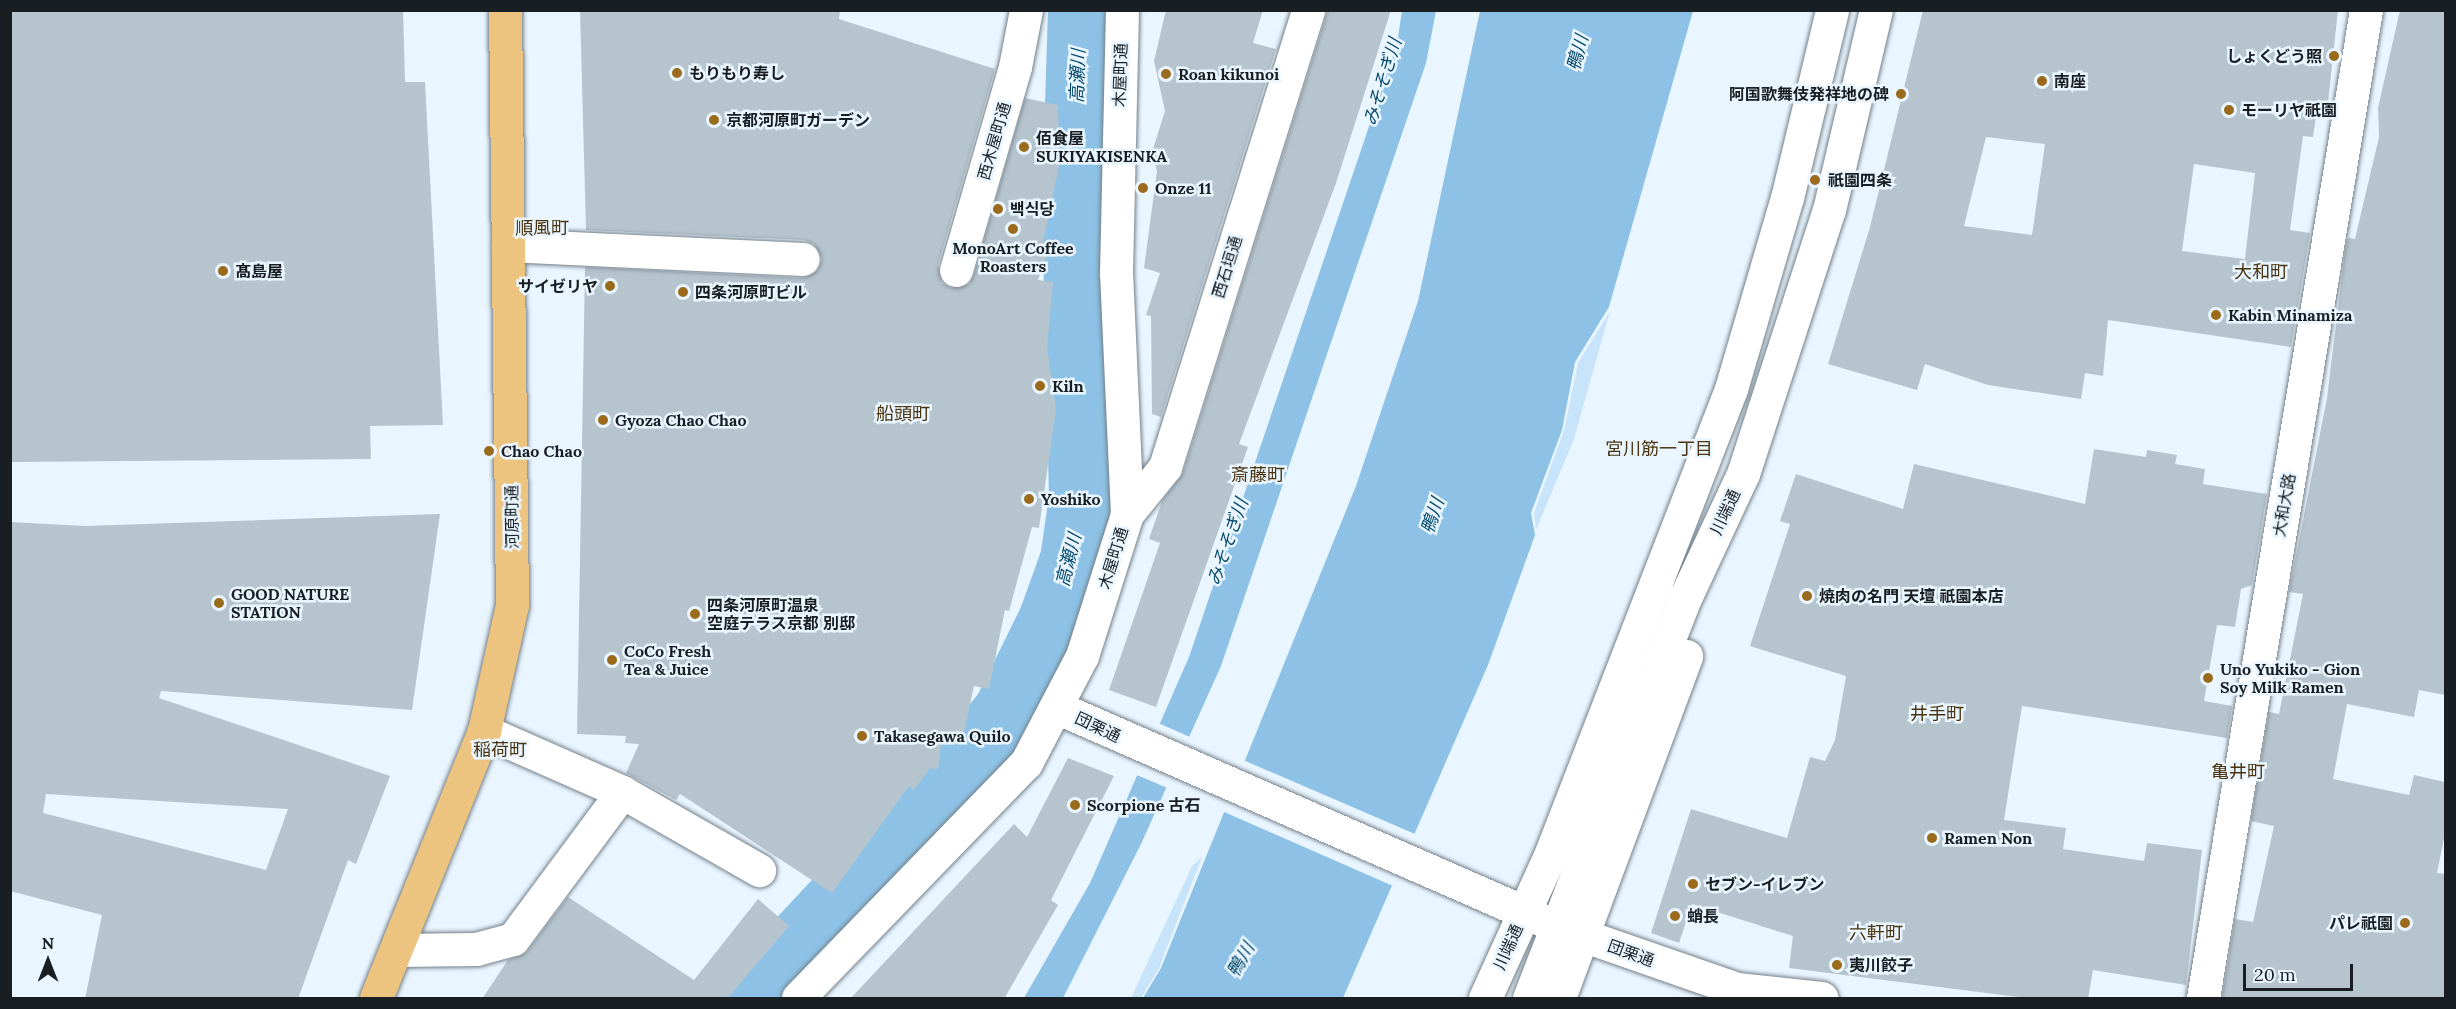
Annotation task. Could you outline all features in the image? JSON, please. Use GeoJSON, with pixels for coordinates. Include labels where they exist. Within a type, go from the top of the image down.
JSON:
{"type":"FeatureCollection","features":[{"type":"Feature","properties":{"kind":"main road","name":"河原町通"},"geometry":{"type":"LineString","coordinates":[[376,999],[484,731],[512,605],[505,10]]}},
{"type":"Feature","properties":{"kind":"street","name":"西木屋町通"},"geometry":{"type":"LineString","coordinates":[[956,270],[1015,67],[1026,10]]}},
{"type":"Feature","properties":{"kind":"street","name":"木屋町通"},"geometry":{"type":"LineString","coordinates":[[798,999],[1026,763],[1082,656],[1127,514],[1116,273],[1122,10]]}},
{"type":"Feature","properties":{"kind":"street","name":"西石垣通"},"geometry":{"type":"LineString","coordinates":[[1127,514],[1165,468],[1308,10]]}},
{"type":"Feature","properties":{"kind":"street","name":"川端通"},"geometry":{"type":"LineString","coordinates":[[1485,999],[1524,913],[1640,631],[1731,389],[1787,198],[1832,10]]}},
{"type":"Feature","properties":{"kind":"street","name":"川端通"},"geometry":{"type":"LineString","coordinates":[[1569,931],[1694,632],[1829,210],[1876,10]]}},
{"type":"Feature","properties":{"kind":"street","name":"大和大路"},"geometry":{"type":"LineString","coordinates":[[2203,999],[2366,10]]}},
{"type":"Feature","properties":{"kind":"street"},"geometry":{"type":"LineString","coordinates":[[508,245],[737,252],[803,259]]}},
{"type":"Feature","properties":{"kind":"street","name":"団栗通"},"geometry":{"type":"LineString","coordinates":[[1056,708],[1569,931],[1737,989],[1822,999]]}},
{"type":"Feature","properties":{"kind":"street"},"geometry":{"type":"LineString","coordinates":[[484,731],[622,792],[759,870]]}},
{"type":"Feature","properties":{"kind":"street"},"geometry":{"type":"LineString","coordinates":[[396,950],[476,949],[513,939],[622,792]]}},
{"type":"Feature","properties":{"kind":"street"},"geometry":{"type":"LineString","coordinates":[[1529,999],[1569,931]]}},
{"type":"Feature","properties":{"kind":"street"},"geometry":{"type":"LineString","coordinates":[[1559,999],[1569,931]]}},
{"type":"Feature","properties":{"kind":"shaded area"},"geometry":{"type":"Polygon","coordinates":[[[1610,311],[1574,439],[1536,530],[1534,513],[1564,430],[1578,363],[1610,311]]]}},
{"type":"Feature","properties":{"kind":"shaded area"},"geometry":{"type":"Polygon","coordinates":[[[1202,857],[1159,968],[1141,998],[1131,998],[1192,866],[1202,857]]]}},
{"type":"Feature","properties":{"kind":"water"},"geometry":{"type":"Polygon","coordinates":[[[1402,11],[1436,11],[1426,63],[1221,666],[1141,844],[1063,998],[1024,998],[1090,883],[1189,657],[1397,44],[1402,11]]]}},
{"type":"Feature","properties":{"kind":"water","name":"鴨川"},"geometry":{"type":"Polygon","coordinates":[[[1480,11],[1693,11],[1609,307],[1575,362],[1562,430],[1531,513],[1535,535],[1488,665],[1343,998],[1143,998],[1161,968],[1356,486],[1418,301],[1480,11]]]}},
{"type":"Feature","properties":{"kind":"pier"},"geometry":{"type":"Polygon","coordinates":[[[1156,722],[1192,738],[1170,789],[1132,773],[1156,722]]]}},
{"type":"Feature","properties":{"kind":"pier"},"geometry":{"type":"Polygon","coordinates":[[[1243,760],[1415,834],[1393,886],[1222,811],[1243,760]]]}},
{"type":"Feature","properties":{"kind":"building","name":"髙島屋"},"geometry":{"type":"Polygon","coordinates":[[[10,10],[403,10],[405,82],[425,82],[443,425],[370,426],[371,459],[10,462],[10,10]]]}},
{"type":"Feature","properties":{"kind":"building"},"geometry":{"type":"Polygon","coordinates":[[[580,10],[840,10],[839,19],[995,69],[938,265],[942,283],[951,288],[969,284],[974,275],[1025,98],[1058,105],[1059,166],[1042,247],[1049,248],[1038,280],[1053,282],[1047,348],[1056,410],[1039,528],[1032,527],[1009,611],[1005,610],[989,689],[974,686],[962,741],[942,737],[938,769],[930,768],[914,790],[909,786],[832,893],[680,794],[676,800],[626,773],[639,744],[625,743],[626,736],[577,734],[585,267],[802,278],[818,270],[822,259],[814,244],[804,240],[586,230],[580,10]]]}},
{"type":"Feature","properties":{"kind":"building"},"geometry":{"type":"Polygon","coordinates":[[[1166,10],[1263,10],[1253,43],[1276,49],[1161,417],[1152,414],[1151,316],[1146,315],[1160,273],[1144,268],[1157,171],[1152,152],[1165,111],[1154,61],[1166,10]]]}},
{"type":"Feature","properties":{"kind":"building"},"geometry":{"type":"Polygon","coordinates":[[[1328,10],[1391,10],[1336,183],[1239,444],[1248,447],[1156,707],[1109,690],[1160,543],[1149,539],[1162,501],[1183,473],[1328,10]]]}},
{"type":"Feature","properties":{"kind":"building"},"geometry":{"type":"Polygon","coordinates":[[[1923,10],[2338,10],[2328,103],[2318,102],[2313,137],[2303,136],[2290,230],[2310,233],[2291,347],[2108,320],[2103,376],[2085,373],[2081,399],[1988,385],[1925,364],[1917,390],[1828,364],[1870,227],[1923,10]],[[1986,137],[1964,226],[2032,235],[2045,144],[1986,137]],[[2194,164],[2182,251],[2245,259],[2255,173],[2194,164]]]}},
{"type":"Feature","properties":{"kind":"building"},"geometry":{"type":"Polygon","coordinates":[[[2400,10],[2445,10],[2445,695],[2419,690],[2414,717],[2347,704],[2333,779],[2409,795],[2414,775],[2445,782],[2445,833],[2437,873],[2445,874],[2445,999],[2222,999],[2235,919],[2253,922],[2274,826],[2251,821],[2269,712],[2279,714],[2303,594],[2289,592],[2327,398],[2345,251],[2348,238],[2355,239],[2379,137],[2378,108],[2400,10]]]}},
{"type":"Feature","properties":{"kind":"building"},"geometry":{"type":"Polygon","coordinates":[[[2094,449],[2146,457],[2147,450],[2177,455],[2175,464],[2205,469],[2203,484],[2267,494],[2252,585],[2241,589],[2235,627],[2217,625],[2204,701],[2232,706],[2227,738],[2022,706],[2004,820],[2066,828],[2063,849],[2144,861],[2147,843],[2202,850],[2186,985],[2093,970],[2088,999],[2034,999],[1789,968],[1793,936],[1692,904],[1679,943],[1651,933],[1691,809],[1787,838],[1810,757],[1825,761],[1835,740],[1846,676],[1750,646],[1790,524],[1780,521],[1796,474],[1903,509],[1914,464],[2085,504],[2094,449]]]}},
{"type":"Feature","properties":{"kind":"building"},"geometry":{"type":"Polygon","coordinates":[[[440,514],[412,710],[161,691],[159,698],[390,776],[356,864],[348,860],[298,999],[85,999],[102,915],[10,891],[10,522],[85,526],[440,514]],[[46,794],[43,813],[266,870],[288,809],[46,794]]]}},
{"type":"Feature","properties":{"kind":"building"},"geometry":{"type":"Polygon","coordinates":[[[1068,758],[1114,776],[1051,900],[1058,905],[1004,999],[850,999],[1014,824],[1027,837],[1068,758]]]}},
{"type":"Feature","properties":{"kind":"building"},"geometry":{"type":"Polygon","coordinates":[[[568,897],[694,980],[758,899],[789,926],[727,999],[482,999],[508,960],[526,953],[568,897]]]}},
{"type":"Feature","properties":{"kind":"waterway","name":"高瀬川"},"geometry":{"type":"LineString","coordinates":[[747,998],[957,773],[1006,712],[1051,621],[1073,560],[1082,498],[1075,201],[1081,10]]}},
{"type":"Feature","properties":{"kind":"place","name":"しょくどう照"},"geometry":{"type":"Point","coordinates":[2334,56]}},
{"type":"Feature","properties":{"kind":"place","name":"もりもり寿し"},"geometry":{"type":"Point","coordinates":[677,73]}},
{"type":"Feature","properties":{"kind":"place","name":"Roan kikunoi"},"geometry":{"type":"Point","coordinates":[1166,74]}},
{"type":"Feature","properties":{"kind":"place","name":"南座"},"geometry":{"type":"Point","coordinates":[2042,81]}},
{"type":"Feature","properties":{"kind":"place","name":"阿国歌舞伎発祥地の碑"},"geometry":{"type":"Point","coordinates":[1901,94]}},
{"type":"Feature","properties":{"kind":"place","name":"モーリヤ祇園"},"geometry":{"type":"Point","coordinates":[2229,110]}},
{"type":"Feature","properties":{"kind":"place","name":"京都河原町ガーデン"},"geometry":{"type":"Point","coordinates":[714,120]}},
{"type":"Feature","properties":{"kind":"place","name":"佰食屋 SUKIYAKISENKA"},"geometry":{"type":"Point","coordinates":[1024,147]}},
{"type":"Feature","properties":{"kind":"place","name":"祇園四条"},"geometry":{"type":"Point","coordinates":[1815,180]}},
{"type":"Feature","properties":{"kind":"place","name":"Onze 11"},"geometry":{"type":"Point","coordinates":[1143,188]}},
{"type":"Feature","properties":{"kind":"place","name":"백식당"},"geometry":{"type":"Point","coordinates":[998,209]}},
{"type":"Feature","properties":{"kind":"place","name":"MonoArt Coffee Roasters"},"geometry":{"type":"Point","coordinates":[1013,229]}},
{"type":"Feature","properties":{"kind":"place","name":"髙島屋"},"geometry":{"type":"Point","coordinates":[223,271]}},
{"type":"Feature","properties":{"kind":"place","name":"サイゼリヤ"},"geometry":{"type":"Point","coordinates":[610,286]}},
{"type":"Feature","properties":{"kind":"place","name":"四条河原町ビル"},"geometry":{"type":"Point","coordinates":[683,292]}},
{"type":"Feature","properties":{"kind":"place","name":"Kabin Minamiza"},"geometry":{"type":"Point","coordinates":[2216,315]}},
{"type":"Feature","properties":{"kind":"place","name":"Kiln"},"geometry":{"type":"Point","coordinates":[1040,386]}},
{"type":"Feature","properties":{"kind":"place","name":"Gyoza Chao Chao"},"geometry":{"type":"Point","coordinates":[603,420]}},
{"type":"Feature","properties":{"kind":"place","name":"Chao Chao"},"geometry":{"type":"Point","coordinates":[489,451]}},
{"type":"Feature","properties":{"kind":"place","name":"Yoshiko"},"geometry":{"type":"Point","coordinates":[1029,499]}},
{"type":"Feature","properties":{"kind":"place","name":"焼肉の名門 天壇 祇園本店"},"geometry":{"type":"Point","coordinates":[1807,596]}},
{"type":"Feature","properties":{"kind":"place","name":"GOOD NATURE STATION"},"geometry":{"type":"Point","coordinates":[219,603]}},
{"type":"Feature","properties":{"kind":"place","name":"四条河原町温泉 空庭テラス京都 別邸"},"geometry":{"type":"Point","coordinates":[695,614]}},
{"type":"Feature","properties":{"kind":"place","name":"CoCo Fresh Tea & Juice"},"geometry":{"type":"Point","coordinates":[612,660]}},
{"type":"Feature","properties":{"kind":"place","name":"Uno Yukiko - Gion Soy Milk Ramen"},"geometry":{"type":"Point","coordinates":[2208,678]}},
{"type":"Feature","properties":{"kind":"place","name":"Takasegawa Quilo"},"geometry":{"type":"Point","coordinates":[862,736]}},
{"type":"Feature","properties":{"kind":"place","name":"Scorpione 古石"},"geometry":{"type":"Point","coordinates":[1075,805]}},
{"type":"Feature","properties":{"kind":"place","name":"Ramen Non"},"geometry":{"type":"Point","coordinates":[1932,838]}},
{"type":"Feature","properties":{"kind":"place","name":"セブン-イレブン"},"geometry":{"type":"Point","coordinates":[1693,884]}},
{"type":"Feature","properties":{"kind":"place","name":"蛸長"},"geometry":{"type":"Point","coordinates":[1675,916]}},
{"type":"Feature","properties":{"kind":"place","name":"パレ祇園"},"geometry":{"type":"Point","coordinates":[2405,923]}},
{"type":"Feature","properties":{"kind":"place","name":"夷川餃子"},"geometry":{"type":"Point","coordinates":[1837,965]}},
{"type":"Feature","properties":{"kind":"district","name":"順風町"},"geometry":{"type":"Point","coordinates":[542,228]}},
{"type":"Feature","properties":{"kind":"district","name":"大和町"},"geometry":{"type":"Point","coordinates":[2261,272]}},
{"type":"Feature","properties":{"kind":"district","name":"船頭町"},"geometry":{"type":"Point","coordinates":[903,414]}},
{"type":"Feature","properties":{"kind":"district","name":"宮川筋一丁目"},"geometry":{"type":"Point","coordinates":[1659,449]}},
{"type":"Feature","properties":{"kind":"district","name":"斎藤町"},"geometry":{"type":"Point","coordinates":[1258,475]}},
{"type":"Feature","properties":{"kind":"district","name":"井手町"},"geometry":{"type":"Point","coordinates":[1937,714]}},
{"type":"Feature","properties":{"kind":"district","name":"稲荷町"},"geometry":{"type":"Point","coordinates":[500,750]}},
{"type":"Feature","properties":{"kind":"district","name":"亀井町"},"geometry":{"type":"Point","coordinates":[2238,772]}},
{"type":"Feature","properties":{"kind":"district","name":"六軒町"},"geometry":{"type":"Point","coordinates":[1876,933]}},
{"type":"Feature","properties":{"kind":"water label","name":"みそそぎ川"},"geometry":{"type":"Point","coordinates":[1383,82]}},
{"type":"Feature","properties":{"kind":"water label","name":"みそそぎ川"},"geometry":{"type":"Point","coordinates":[1228,542]}}]}
